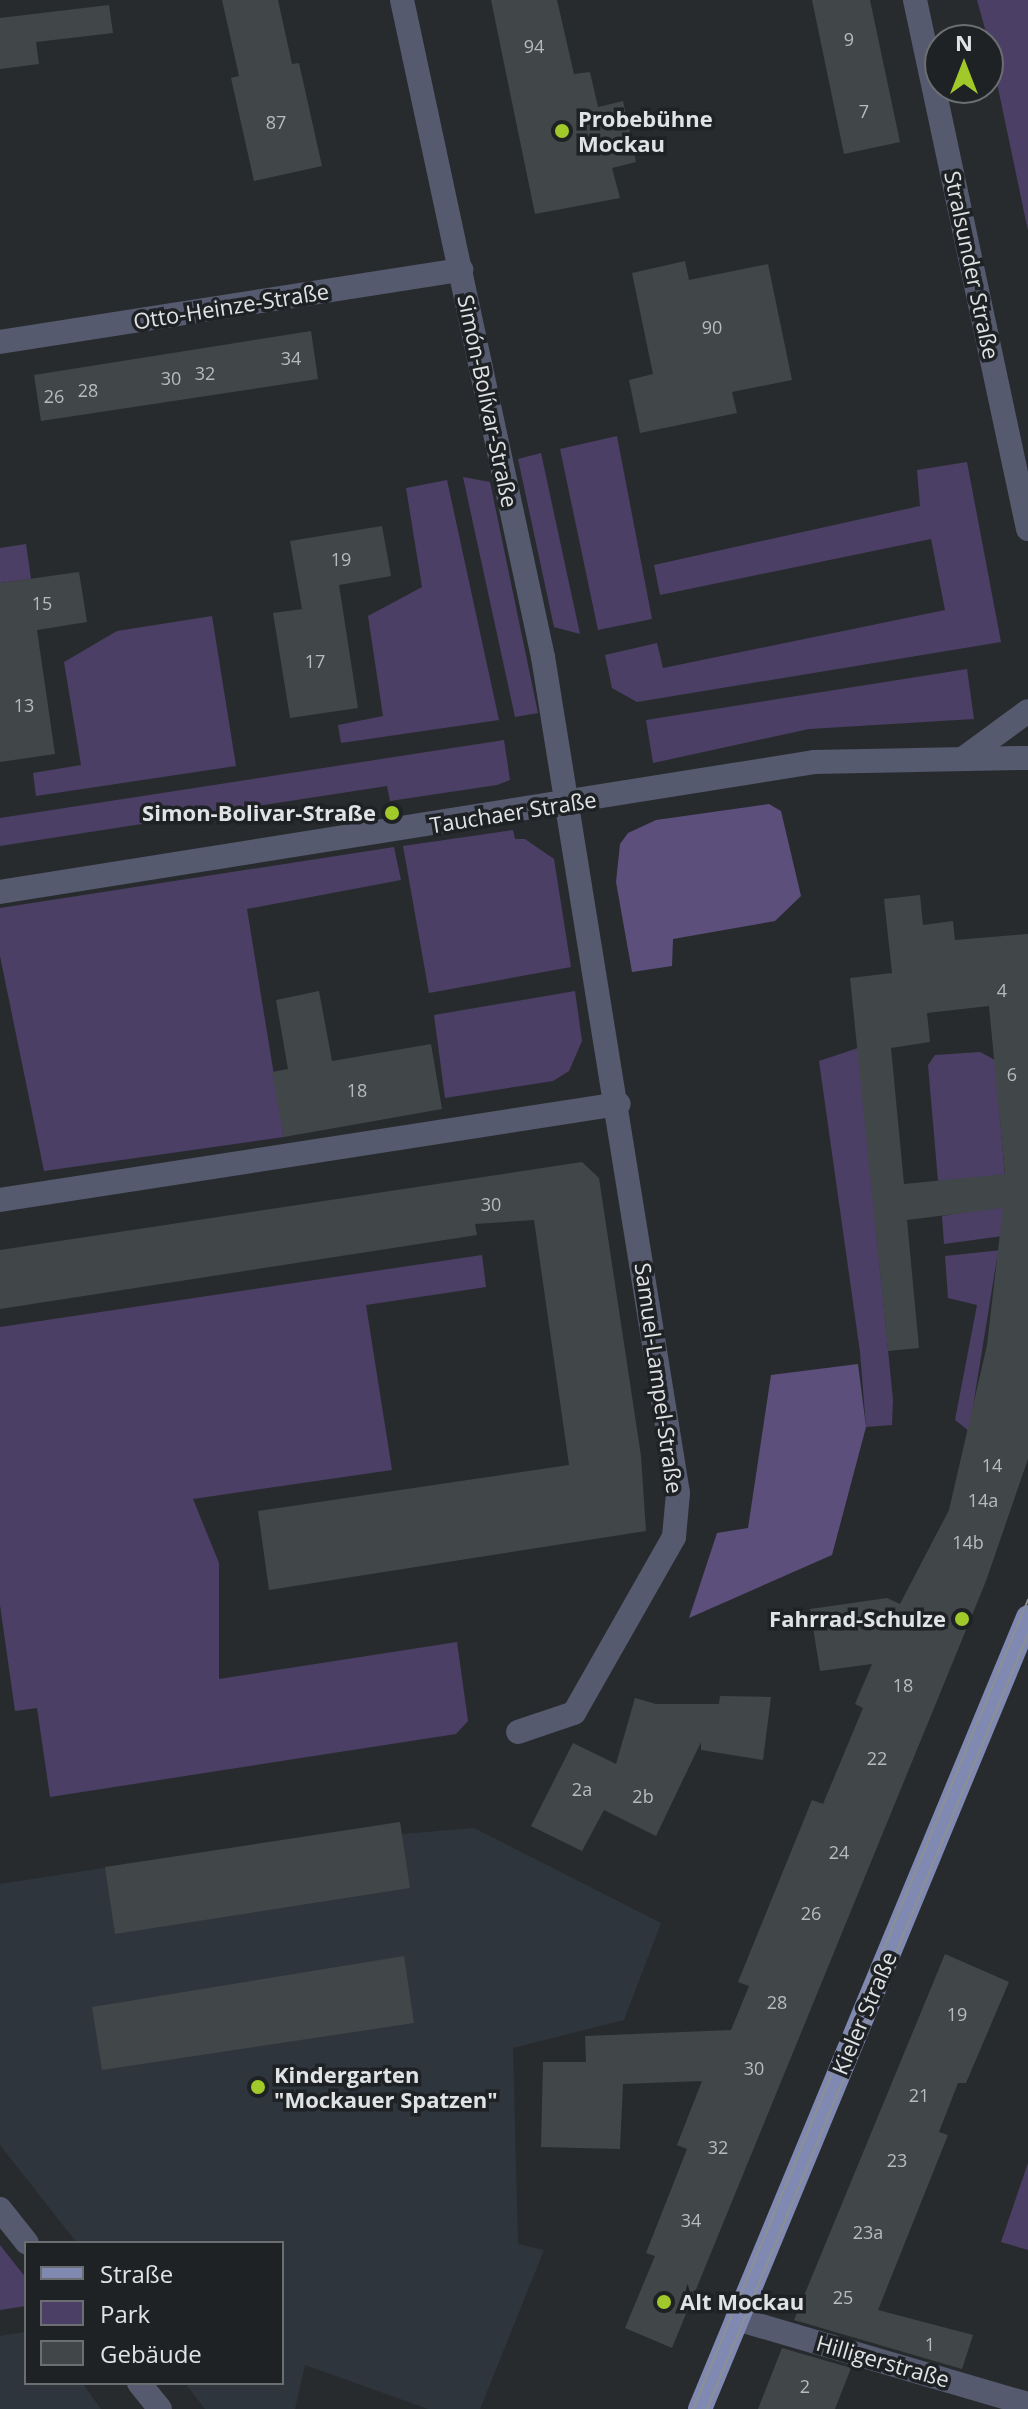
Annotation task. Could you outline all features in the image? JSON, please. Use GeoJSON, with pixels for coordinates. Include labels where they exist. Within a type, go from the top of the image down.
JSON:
{"type":"FeatureCollection","features":[{"type":"Feature","properties":{"kind":"main road","name":"Kieler Straße"},"geometry":{"type":"LineString","coordinates":[[700,2409],[1028,1617]]}},
{"type":"Feature","properties":{"kind":"street","name":"Simón-Bolívar-Straße"},"geometry":{"type":"LineString","coordinates":[[402,0],[461,270],[570,803]]}},
{"type":"Feature","properties":{"kind":"street","name":"Stralsunder Straße"},"geometry":{"type":"LineString","coordinates":[[915,0],[1028,529]]}},
{"type":"Feature","properties":{"kind":"street","name":"Otto-Heinze-Straße"},"geometry":{"type":"LineString","coordinates":[[0,342],[461,270]]}},
{"type":"Feature","properties":{"kind":"street"},"geometry":{"type":"LineString","coordinates":[[964,758],[1028,711]]}},
{"type":"Feature","properties":{"kind":"street","name":"Tauchaer Straße"},"geometry":{"type":"LineString","coordinates":[[0,892],[823,760],[1028,758]]}},
{"type":"Feature","properties":{"kind":"street","name":"Samuel-Lampel-Straße"},"geometry":{"type":"LineString","coordinates":[[518,1732],[574,1713],[674,1537],[678,1493],[570,803]]}},
{"type":"Feature","properties":{"kind":"street"},"geometry":{"type":"LineString","coordinates":[[0,1200],[619,1104]]}},
{"type":"Feature","properties":{"kind":"street"},"geometry":{"type":"LineString","coordinates":[[0,2209],[25,2241]]}},
{"type":"Feature","properties":{"kind":"street","name":"Hilligerstraße"},"geometry":{"type":"LineString","coordinates":[[737,2319],[1028,2404]]}},
{"type":"Feature","properties":{"kind":"street"},"geometry":{"type":"LineString","coordinates":[[141,2385],[160,2409]]}},
{"type":"Feature","properties":{"kind":"shaded area"},"geometry":{"type":"Polygon","coordinates":[[[769,804],[781,811],[801,896],[775,921],[673,939],[672,966],[632,972],[616,882],[620,844],[628,833],[656,820],[769,804]]]}},
{"type":"Feature","properties":{"kind":"shaded area"},"geometry":{"type":"Polygon","coordinates":[[[858,1364],[866,1427],[832,1555],[689,1618],[717,1533],[748,1528],[771,1375],[858,1364]]]}},
{"type":"Feature","properties":{"kind":"shaded area","name":"Kindergarten \"Mockauer Spatzen\""},"geometry":{"type":"Polygon","coordinates":[[[400,1822],[402,1834],[474,1828],[661,1923],[624,2020],[513,2048],[518,2244],[544,2250],[480,2409],[428,2409],[305,2365],[295,2409],[205,2409],[187,2385],[284,2385],[284,2241],[75,2241],[0,2145],[0,1884],[400,1822]]]}},
{"type":"Feature","properties":{"kind":"shaded area"},"geometry":{"type":"Polygon","coordinates":[[[24,2332],[24,2385],[83,2385],[101,2409],[0,2409],[0,2336],[24,2332]]]}},
{"type":"Feature","properties":{"kind":"green space"},"geometry":{"type":"Polygon","coordinates":[[[977,0],[1028,0],[1028,231],[1001,104],[1004,104],[1004,24],[984,24],[977,0]]]}},
{"type":"Feature","properties":{"kind":"green space"},"geometry":{"type":"Polygon","coordinates":[[[617,436],[652,619],[598,630],[560,449],[617,436]]]}},
{"type":"Feature","properties":{"kind":"green space"},"geometry":{"type":"Polygon","coordinates":[[[541,453],[580,634],[554,627],[518,459],[541,453]]]}},
{"type":"Feature","properties":{"kind":"green space"},"geometry":{"type":"Polygon","coordinates":[[[967,462],[1001,642],[637,702],[612,688],[605,655],[657,643],[663,668],[945,610],[931,539],[660,595],[654,565],[920,506],[917,470],[967,462]]]}},
{"type":"Feature","properties":{"kind":"green space"},"geometry":{"type":"Polygon","coordinates":[[[463,477],[490,482],[538,713],[515,717],[463,477]]]}},
{"type":"Feature","properties":{"kind":"green space"},"geometry":{"type":"Polygon","coordinates":[[[447,480],[499,720],[341,743],[338,725],[383,716],[368,616],[422,587],[406,488],[447,480]]]}},
{"type":"Feature","properties":{"kind":"green space"},"geometry":{"type":"Polygon","coordinates":[[[26,544],[31,579],[0,583],[0,548],[26,544]]]}},
{"type":"Feature","properties":{"kind":"green space"},"geometry":{"type":"Polygon","coordinates":[[[212,616],[236,766],[36,796],[33,773],[81,765],[64,662],[117,631],[212,616]]]}},
{"type":"Feature","properties":{"kind":"green space"},"geometry":{"type":"Polygon","coordinates":[[[967,669],[974,719],[809,729],[653,763],[646,720],[967,669]]]}},
{"type":"Feature","properties":{"kind":"green space"},"geometry":{"type":"Polygon","coordinates":[[[504,740],[510,780],[497,785],[390,801],[387,786],[0,846],[0,818],[504,740]]]}},
{"type":"Feature","properties":{"kind":"green space"},"geometry":{"type":"Polygon","coordinates":[[[513,830],[515,839],[525,839],[554,859],[571,967],[429,993],[403,846],[513,830]]]}},
{"type":"Feature","properties":{"kind":"green space"},"geometry":{"type":"Polygon","coordinates":[[[394,847],[401,880],[247,909],[284,1137],[44,1171],[0,956],[0,908],[394,847]]]}},
{"type":"Feature","properties":{"kind":"green space"},"geometry":{"type":"Polygon","coordinates":[[[575,991],[582,1041],[569,1071],[553,1081],[445,1098],[434,1015],[575,991]]]}},
{"type":"Feature","properties":{"kind":"green space"},"geometry":{"type":"Polygon","coordinates":[[[858,1048],[893,1400],[892,1425],[866,1427],[860,1352],[819,1061],[858,1048]]]}},
{"type":"Feature","properties":{"kind":"green space"},"geometry":{"type":"Polygon","coordinates":[[[980,1052],[995,1060],[1010,1235],[944,1244],[942,1216],[966,1212],[962,1179],[938,1181],[928,1065],[935,1055],[980,1052]]]}},
{"type":"Feature","properties":{"kind":"green space"},"geometry":{"type":"Polygon","coordinates":[[[1011,1249],[997,1258],[969,1431],[955,1420],[977,1305],[948,1298],[945,1256],[1011,1249]]]}},
{"type":"Feature","properties":{"kind":"green space"},"geometry":{"type":"Polygon","coordinates":[[[482,1255],[486,1287],[366,1305],[392,1470],[193,1499],[219,1563],[219,1679],[457,1642],[468,1721],[456,1734],[50,1797],[37,1708],[15,1711],[0,1605],[0,1327],[482,1255]]]}},
{"type":"Feature","properties":{"kind":"green space"},"geometry":{"type":"Polygon","coordinates":[[[1028,2163],[1028,2250],[1001,2242],[1028,2163]]]}},
{"type":"Feature","properties":{"kind":"green space"},"geometry":{"type":"Polygon","coordinates":[[[0,2245],[24,2275],[24,2306],[0,2310],[0,2245]]]}},
{"type":"Feature","properties":{"kind":"building"},"geometry":{"type":"Polygon","coordinates":[[[222,0],[278,0],[292,64],[299,63],[322,166],[254,181],[231,78],[239,76],[222,0]]]}},
{"type":"Feature","properties":{"kind":"building"},"geometry":{"type":"Polygon","coordinates":[[[491,0],[557,0],[574,74],[590,72],[598,107],[623,101],[636,162],[612,168],[620,198],[535,214],[491,0]]]}},
{"type":"Feature","properties":{"kind":"building"},"geometry":{"type":"Polygon","coordinates":[[[812,0],[870,0],[900,142],[844,154],[812,0]]]}},
{"type":"Feature","properties":{"kind":"building"},"geometry":{"type":"Polygon","coordinates":[[[109,5],[113,33],[36,42],[39,64],[0,69],[0,18],[109,5]]]}},
{"type":"Feature","properties":{"kind":"building"},"geometry":{"type":"Polygon","coordinates":[[[685,261],[689,280],[768,264],[792,380],[732,392],[737,413],[640,433],[629,380],[653,374],[632,273],[685,261]]]}},
{"type":"Feature","properties":{"kind":"building"},"geometry":{"type":"Polygon","coordinates":[[[311,331],[318,379],[41,421],[34,375],[311,331]]]}},
{"type":"Feature","properties":{"kind":"building"},"geometry":{"type":"Polygon","coordinates":[[[382,526],[391,576],[339,585],[358,708],[290,718],[273,613],[302,609],[290,541],[382,526]]]}},
{"type":"Feature","properties":{"kind":"building"},"geometry":{"type":"Polygon","coordinates":[[[79,572],[87,622],[37,630],[55,754],[0,762],[0,583],[79,572]]]}},
{"type":"Feature","properties":{"kind":"building"},"geometry":{"type":"Polygon","coordinates":[[[920,895],[923,925],[953,921],[955,940],[1028,934],[1028,1459],[986,1581],[672,2348],[625,2328],[655,2256],[646,2253],[687,2149],[677,2145],[702,2081],[623,2084],[620,2149],[541,2147],[543,2062],[586,2062],[585,2036],[731,2030],[749,1986],[738,1982],[812,1800],[823,1804],[863,1708],[855,1704],[872,1664],[820,1671],[810,1609],[887,1598],[900,1604],[949,1510],[987,1345],[1003,1208],[907,1220],[919,1348],[888,1351],[850,978],[892,973],[884,899],[920,895]],[[989,1006],[927,1013],[930,1042],[891,1048],[904,1184],[1005,1174],[989,1006]]]}},
{"type":"Feature","properties":{"kind":"building"},"geometry":{"type":"Polygon","coordinates":[[[319,991],[332,1061],[431,1044],[442,1109],[284,1137],[272,1072],[288,1069],[276,1000],[319,991]]]}},
{"type":"Feature","properties":{"kind":"building"},"geometry":{"type":"Polygon","coordinates":[[[582,1162],[599,1178],[641,1456],[646,1531],[269,1590],[258,1511],[569,1465],[534,1220],[475,1224],[477,1235],[0,1309],[0,1250],[582,1162]]]}},
{"type":"Feature","properties":{"kind":"building"},"geometry":{"type":"Polygon","coordinates":[[[720,1696],[771,1697],[763,1760],[701,1750],[701,1742],[656,1836],[604,1810],[582,1851],[531,1826],[573,1743],[616,1764],[635,1698],[656,1704],[719,1704],[720,1696]]]}},
{"type":"Feature","properties":{"kind":"building"},"geometry":{"type":"Polygon","coordinates":[[[400,1822],[410,1888],[115,1934],[105,1867],[400,1822]]]}},
{"type":"Feature","properties":{"kind":"building"},"geometry":{"type":"Polygon","coordinates":[[[945,1954],[1009,1982],[966,2083],[958,2083],[939,2132],[948,2135],[878,2310],[973,2335],[962,2369],[794,2320],[945,1954]]]}},
{"type":"Feature","properties":{"kind":"building"},"geometry":{"type":"Polygon","coordinates":[[[404,1956],[414,2023],[102,2070],[92,2007],[404,1956]]]}},
{"type":"Feature","properties":{"kind":"building"},"geometry":{"type":"Polygon","coordinates":[[[782,2348],[851,2368],[835,2409],[758,2409],[782,2348]]]}},
{"type":"Feature","properties":{"kind":"tram line"},"geometry":{"type":"LineString","coordinates":[[693,2409],[1028,1600]]}},
{"type":"Feature","properties":{"kind":"tram line"},"geometry":{"type":"LineString","coordinates":[[707,2409],[1028,1634]]}},
{"type":"Feature","properties":{"kind":"place","name":"Probebühne Mockau"},"geometry":{"type":"Point","coordinates":[562,131]}},
{"type":"Feature","properties":{"kind":"place","name":"Simon-Bolivar-Straße"},"geometry":{"type":"Point","coordinates":[392,813]}},
{"type":"Feature","properties":{"kind":"place","name":"Fahrrad-Schulze"},"geometry":{"type":"Point","coordinates":[962,1619]}},
{"type":"Feature","properties":{"kind":"place","name":"Kindergarten \"Mockauer Spatzen\""},"geometry":{"type":"Point","coordinates":[258,2087]}},
{"type":"Feature","properties":{"kind":"place","name":"Alt Mockau"},"geometry":{"type":"Point","coordinates":[664,2302]}}]}
